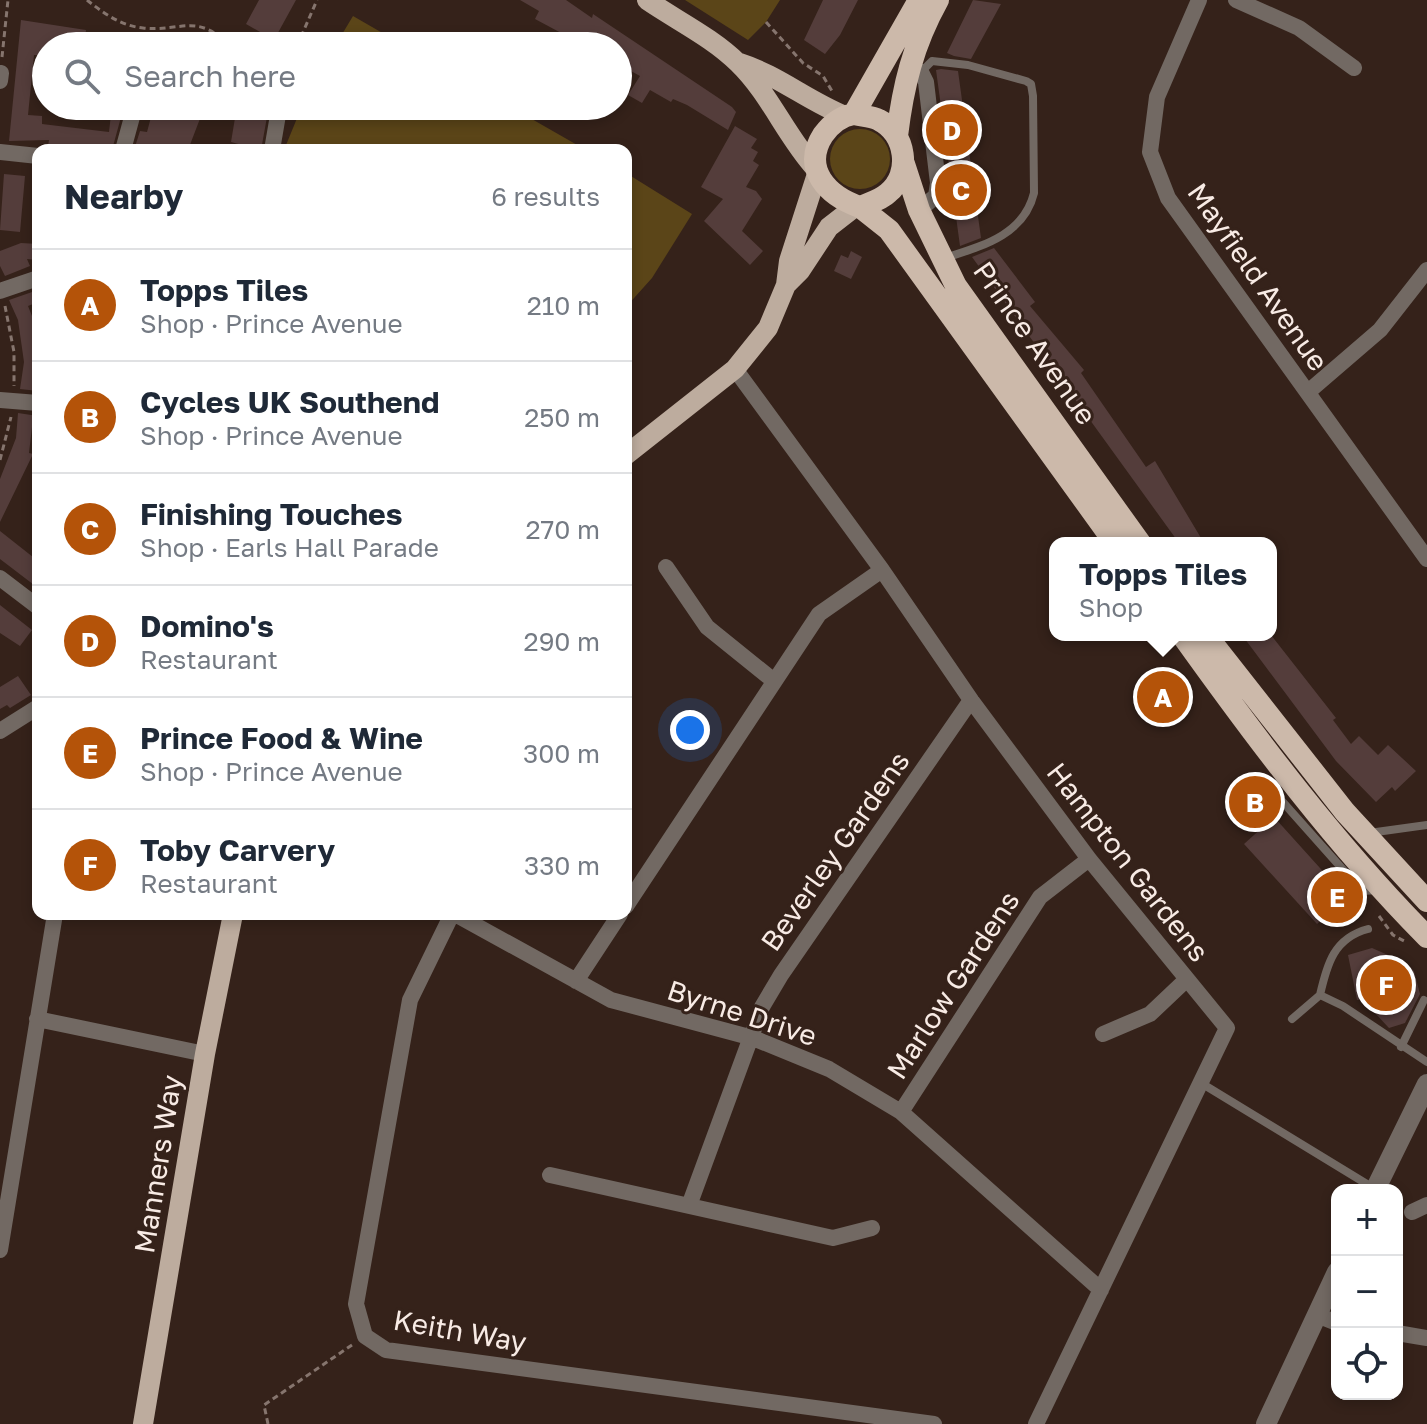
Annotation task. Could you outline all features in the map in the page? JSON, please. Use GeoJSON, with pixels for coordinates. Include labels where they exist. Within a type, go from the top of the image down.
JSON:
{"type":"FeatureCollection","features":[{"type":"Feature","properties":{"kind":"highway"},"geometry":{"type":"LineString","coordinates":[[919,0],[850,115],[819,142],[816,171],[826,188],[858,206],[888,194],[895,186],[904,164],[897,136],[914,70],[919,35],[938,0]]}},
{"type":"Feature","properties":{"kind":"highway"},"geometry":{"type":"LineString","coordinates":[[850,115],[878,119],[897,136]]}},
{"type":"Feature","properties":{"kind":"highway","name":"Prince Avenue"},"geometry":{"type":"LineString","coordinates":[[904,164],[919,210],[941,259],[1136,537]]}},
{"type":"Feature","properties":{"kind":"highway","name":"Prince Avenue"},"geometry":{"type":"LineString","coordinates":[[858,206],[889,230],[1111,537]]}},
{"type":"Feature","properties":{"kind":"highway"},"geometry":{"type":"LineString","coordinates":[[1186,641],[1283,775],[1380,889],[1427,937]]}},
{"type":"Feature","properties":{"kind":"highway"},"geometry":{"type":"LineString","coordinates":[[1210,641],[1239,681],[1365,833],[1427,901]]}},
{"type":"Feature","properties":{"kind":"main road"},"geometry":{"type":"LineString","coordinates":[[632,450],[735,369],[768,328],[786,285],[789,261],[816,171],[778,112],[737,62],[647,0]]}},
{"type":"Feature","properties":{"kind":"main road"},"geometry":{"type":"LineString","coordinates":[[737,62],[769,72],[824,107],[850,115]]}},
{"type":"Feature","properties":{"kind":"main road"},"geometry":{"type":"LineString","coordinates":[[786,285],[800,271],[829,227],[858,206]]}},
{"type":"Feature","properties":{"kind":"main road","name":"Manners Way"},"geometry":{"type":"LineString","coordinates":[[143,1424],[205,1054],[232,920]]}},
{"type":"Feature","properties":{"kind":"street","name":"Mayfield Avenue"},"geometry":{"type":"LineString","coordinates":[[1199,0],[1157,97],[1150,152],[1168,198],[1427,559]]}},
{"type":"Feature","properties":{"kind":"street"},"geometry":{"type":"LineString","coordinates":[[1236,0],[1299,28],[1354,68]]}},
{"type":"Feature","properties":{"kind":"street"},"geometry":{"type":"LineString","coordinates":[[914,70],[928,93],[938,190],[936,196],[919,210]]}},
{"type":"Feature","properties":{"kind":"street"},"geometry":{"type":"LineString","coordinates":[[0,81],[1,73]]}},
{"type":"Feature","properties":{"kind":"street"},"geometry":{"type":"LineString","coordinates":[[125,144],[131,120]]}},
{"type":"Feature","properties":{"kind":"street"},"geometry":{"type":"LineString","coordinates":[[273,144],[277,120]]}},
{"type":"Feature","properties":{"kind":"street"},"geometry":{"type":"LineString","coordinates":[[0,152],[32,155]]}},
{"type":"Feature","properties":{"kind":"street"},"geometry":{"type":"LineString","coordinates":[[1308,392],[1380,330],[1427,270]]}},
{"type":"Feature","properties":{"kind":"street"},"geometry":{"type":"LineString","coordinates":[[0,292],[32,280]]}},
{"type":"Feature","properties":{"kind":"street","name":"Hampton Gardens"},"geometry":{"type":"LineString","coordinates":[[735,369],[882,570],[971,700],[1089,859],[1227,1028],[1036,1424]]}},
{"type":"Feature","properties":{"kind":"street"},"geometry":{"type":"LineString","coordinates":[[6,400],[32,402]]}},
{"type":"Feature","properties":{"kind":"street"},"geometry":{"type":"LineString","coordinates":[[666,567],[707,627],[774,681]]}},
{"type":"Feature","properties":{"kind":"street"},"geometry":{"type":"LineString","coordinates":[[632,897],[819,614],[882,570]]}},
{"type":"Feature","properties":{"kind":"street"},"geometry":{"type":"LineString","coordinates":[[0,578],[32,602]]}},
{"type":"Feature","properties":{"kind":"street","name":"Beverley Gardens"},"geometry":{"type":"LineString","coordinates":[[690,1203],[762,1007],[971,700]]}},
{"type":"Feature","properties":{"kind":"street"},"geometry":{"type":"LineString","coordinates":[[0,731],[32,711]]}},
{"type":"Feature","properties":{"kind":"street","name":"Marlow Gardens"},"geometry":{"type":"LineString","coordinates":[[901,1112],[1040,897],[1089,859]]}},
{"type":"Feature","properties":{"kind":"street"},"geometry":{"type":"LineString","coordinates":[[0,1250],[54,920]]}},
{"type":"Feature","properties":{"kind":"street","name":"Keith Way"},"geometry":{"type":"LineString","coordinates":[[450,920],[410,1000],[356,1304],[365,1336],[386,1350],[934,1424]]}},
{"type":"Feature","properties":{"kind":"street","name":"Byrne Drive"},"geometry":{"type":"LineString","coordinates":[[464,920],[611,1000],[753,1038],[829,1069],[901,1112],[1101,1290]]}},
{"type":"Feature","properties":{"kind":"street"},"geometry":{"type":"LineString","coordinates":[[576,981],[616,920]]}},
{"type":"Feature","properties":{"kind":"street"},"geometry":{"type":"LineString","coordinates":[[1103,1034],[1150,1014],[1187,979]]}},
{"type":"Feature","properties":{"kind":"street"},"geometry":{"type":"LineString","coordinates":[[37,1019],[205,1054]]}},
{"type":"Feature","properties":{"kind":"street"},"geometry":{"type":"LineString","coordinates":[[1379,1184],[1427,1084]]}},
{"type":"Feature","properties":{"kind":"street"},"geometry":{"type":"LineString","coordinates":[[550,1175],[690,1203],[833,1238],[872,1228]]}},
{"type":"Feature","properties":{"kind":"street"},"geometry":{"type":"LineString","coordinates":[[1266,1424],[1331,1285]]}},
{"type":"Feature","properties":{"kind":"street"},"geometry":{"type":"LineString","coordinates":[[1317,1315],[1331,1321]]}},
{"type":"Feature","properties":{"kind":"street"},"geometry":{"type":"LineString","coordinates":[[1403,1334],[1427,1338]]}},
{"type":"Feature","properties":{"kind":"lane"},"geometry":{"type":"LineString","coordinates":[[914,70],[932,61],[968,65],[1026,81],[1031,84],[1033,96],[1034,193],[1031,207],[986,247],[941,259]]}},
{"type":"Feature","properties":{"kind":"lane"},"geometry":{"type":"LineString","coordinates":[[1365,833],[1427,825]]}},
{"type":"Feature","properties":{"kind":"lane"},"geometry":{"type":"LineString","coordinates":[[1292,1019],[1320,995],[1333,952],[1347,937],[1368,929]]}},
{"type":"Feature","properties":{"kind":"lane"},"geometry":{"type":"LineString","coordinates":[[1320,995],[1343,1006],[1427,1062]]}},
{"type":"Feature","properties":{"kind":"lane"},"geometry":{"type":"LineString","coordinates":[[1401,1047],[1424,1000]]}},
{"type":"Feature","properties":{"kind":"lane"},"geometry":{"type":"LineString","coordinates":[[1201,1083],[1366,1184]]}},
{"type":"Feature","properties":{"kind":"path"},"geometry":{"type":"LineString","coordinates":[[1,73],[8,0]]}},
{"type":"Feature","properties":{"kind":"path"},"geometry":{"type":"LineString","coordinates":[[87,0],[111,18],[143,28],[192,23],[214,32]]}},
{"type":"Feature","properties":{"kind":"path"},"geometry":{"type":"LineString","coordinates":[[303,32],[317,0]]}},
{"type":"Feature","properties":{"kind":"path"},"geometry":{"type":"LineString","coordinates":[[0,22],[6,26]]}},
{"type":"Feature","properties":{"kind":"path"},"geometry":{"type":"LineString","coordinates":[[766,22],[803,63],[823,76],[850,115]]}},
{"type":"Feature","properties":{"kind":"path"},"geometry":{"type":"LineString","coordinates":[[0,292],[10,322],[14,352],[0,460]]}},
{"type":"Feature","properties":{"kind":"path"},"geometry":{"type":"LineString","coordinates":[[268,1424],[264,1405],[365,1336]]}},
{"type":"Feature","properties":{"kind":"shaded area"},"geometry":{"type":"Polygon","coordinates":[[[685,0],[780,0],[766,22],[748,40],[685,0]]]}},
{"type":"Feature","properties":{"kind":"shaded area"},"geometry":{"type":"Polygon","coordinates":[[[353,16],[381,32],[343,32],[353,16]]]}},
{"type":"Feature","properties":{"kind":"shaded area"},"geometry":{"type":"Polygon","coordinates":[[[296,120],[534,120],[576,144],[286,144],[296,120]]]}},
{"type":"Feature","properties":{"kind":"shaded area"},"geometry":{"type":"Polygon","coordinates":[[[860,129],[872,131],[881,138],[888,147],[888,171],[881,180],[872,187],[860,189],[848,187],[839,180],[832,171],[830,159],[832,147],[839,138],[848,131],[860,129]]]}},
{"type":"Feature","properties":{"kind":"shaded area"},"geometry":{"type":"Polygon","coordinates":[[[632,177],[692,214],[652,278],[632,300],[632,177]]]}},
{"type":"Feature","properties":{"kind":"building"},"geometry":{"type":"Polygon","coordinates":[[[259,0],[296,0],[278,32],[260,32],[246,24],[259,0]]]}},
{"type":"Feature","properties":{"kind":"building"},"geometry":{"type":"Polygon","coordinates":[[[520,0],[566,0],[620,32],[559,32],[535,19],[539,11],[520,0]]]}},
{"type":"Feature","properties":{"kind":"building"},"geometry":{"type":"Polygon","coordinates":[[[823,0],[858,0],[840,35],[825,54],[804,40],[823,0]]]}},
{"type":"Feature","properties":{"kind":"building"},"geometry":{"type":"Polygon","coordinates":[[[973,0],[1001,4],[971,59],[954,56],[947,53],[973,0]]]}},
{"type":"Feature","properties":{"kind":"building"},"geometry":{"type":"Polygon","coordinates":[[[21,20],[86,30],[32,32],[28,115],[32,115],[32,120],[42,120],[42,124],[109,132],[110,120],[120,120],[114,144],[9,141],[21,20]]]}},
{"type":"Feature","properties":{"kind":"building"},"geometry":{"type":"Polygon","coordinates":[[[632,40],[732,107],[736,112],[728,130],[687,105],[673,99],[671,102],[650,90],[642,103],[632,97],[632,89],[640,76],[632,72],[632,40]]]}},
{"type":"Feature","properties":{"kind":"building"},"geometry":{"type":"Polygon","coordinates":[[[936,70],[958,71],[981,238],[960,246],[936,70]]]}},
{"type":"Feature","properties":{"kind":"building"},"geometry":{"type":"Polygon","coordinates":[[[150,120],[199,120],[190,144],[136,144],[140,131],[147,132],[150,120]]]}},
{"type":"Feature","properties":{"kind":"building"},"geometry":{"type":"Polygon","coordinates":[[[235,120],[266,120],[262,144],[231,142],[235,120]]]}},
{"type":"Feature","properties":{"kind":"building"},"geometry":{"type":"Polygon","coordinates":[[[735,126],[757,139],[751,148],[758,152],[753,161],[759,165],[746,187],[756,191],[762,199],[742,231],[763,251],[750,265],[704,221],[723,199],[701,187],[735,126]]]}},
{"type":"Feature","properties":{"kind":"building"},"geometry":{"type":"Polygon","coordinates":[[[4,174],[25,176],[20,232],[0,230],[4,174]]]}},
{"type":"Feature","properties":{"kind":"building"},"geometry":{"type":"Polygon","coordinates":[[[21,243],[32,244],[32,259],[27,259],[30,266],[5,276],[0,266],[0,251],[21,243]]]}},
{"type":"Feature","properties":{"kind":"building"},"geometry":{"type":"Polygon","coordinates":[[[994,248],[1035,302],[1030,306],[1084,370],[1081,373],[1146,467],[1155,461],[1200,537],[1175,537],[972,257],[994,248]]]}},
{"type":"Feature","properties":{"kind":"building"},"geometry":{"type":"Polygon","coordinates":[[[851,251],[862,257],[851,279],[834,271],[841,255],[848,258],[851,251]]]}},
{"type":"Feature","properties":{"kind":"building"},"geometry":{"type":"Polygon","coordinates":[[[32,292],[32,304],[28,306],[32,316],[32,390],[20,389],[24,362],[18,320],[9,300],[32,292]]]}},
{"type":"Feature","properties":{"kind":"building"},"geometry":{"type":"Polygon","coordinates":[[[18,413],[32,415],[29,453],[32,456],[0,522],[0,479],[16,438],[18,413]]]}},
{"type":"Feature","properties":{"kind":"building"},"geometry":{"type":"Polygon","coordinates":[[[0,531],[32,556],[32,583],[0,559],[0,531]]]}},
{"type":"Feature","properties":{"kind":"building"},"geometry":{"type":"Polygon","coordinates":[[[0,605],[32,630],[20,646],[0,633],[0,605]]]}},
{"type":"Feature","properties":{"kind":"building"},"geometry":{"type":"Polygon","coordinates":[[[1246,641],[1276,641],[1336,718],[1333,720],[1351,744],[1359,736],[1378,755],[1388,745],[1416,771],[1395,791],[1392,787],[1376,802],[1336,761],[1246,641]]]}},
{"type":"Feature","properties":{"kind":"building"},"geometry":{"type":"Polygon","coordinates":[[[18,676],[31,695],[10,708],[7,705],[0,709],[0,687],[18,676]]]}},
{"type":"Feature","properties":{"kind":"building"},"geometry":{"type":"Polygon","coordinates":[[[1274,817],[1347,898],[1317,924],[1244,844],[1274,817]]]}},
{"type":"Feature","properties":{"kind":"building"},"geometry":{"type":"Polygon","coordinates":[[[1372,948],[1388,955],[1393,964],[1404,962],[1414,971],[1420,994],[1405,1023],[1389,1028],[1374,1012],[1369,998],[1357,1000],[1348,955],[1372,948]]]}},
{"type":"Feature","properties":{"kind":"place","name":"Domino's"},"geometry":{"type":"Point","coordinates":[952,130]}},
{"type":"Feature","properties":{"kind":"place","name":"Finishing Touches"},"geometry":{"type":"Point","coordinates":[961,190]}},
{"type":"Feature","properties":{"kind":"place","name":"Topps Tiles"},"geometry":{"type":"Point","coordinates":[1163,697]}},
{"type":"Feature","properties":{"kind":"place","name":"Cycles UK Southend"},"geometry":{"type":"Point","coordinates":[1255,802]}},
{"type":"Feature","properties":{"kind":"place","name":"Prince Food & Wine"},"geometry":{"type":"Point","coordinates":[1337,897]}},
{"type":"Feature","properties":{"kind":"place","name":"Toby Carvery"},"geometry":{"type":"Point","coordinates":[1386,985]}}]}
